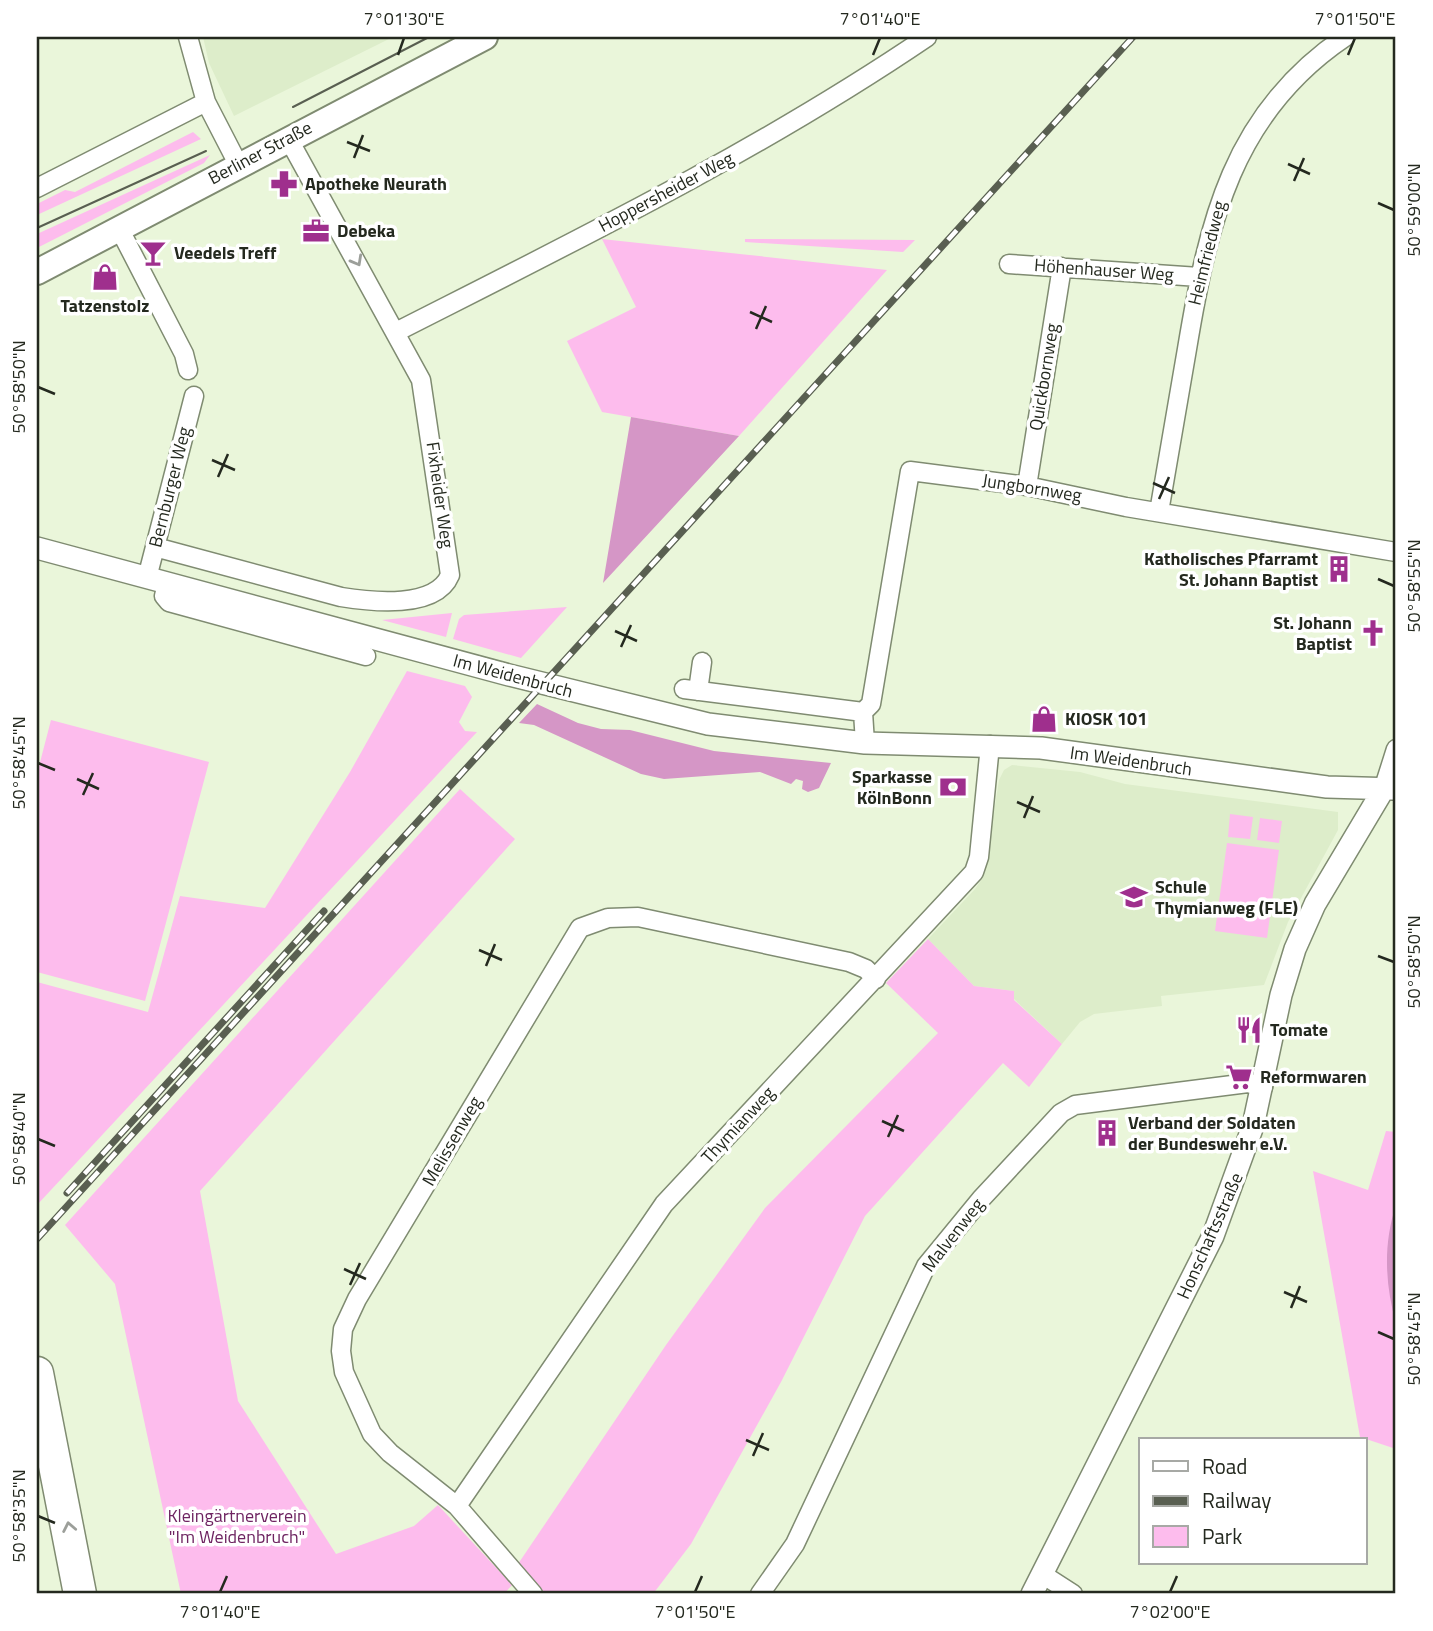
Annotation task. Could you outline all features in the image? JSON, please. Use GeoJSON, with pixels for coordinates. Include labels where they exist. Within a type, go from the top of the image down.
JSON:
{"type":"FeatureCollection","features":[{"type":"Feature","properties":{"kind":"highway"},"geometry":{"type":"LineString","coordinates":[[37,1373],[80,1594]]}},
{"type":"Feature","properties":{"kind":"main road","name":"Berliner Straße"},"geometry":{"type":"LineString","coordinates":[[37,272],[238,164],[485,37]]}},
{"type":"Feature","properties":{"kind":"street"},"geometry":{"type":"LineString","coordinates":[[188,37],[206,102],[238,164]]}},
{"type":"Feature","properties":{"kind":"street","name":"Hoppersheider Weg"},"geometry":{"type":"LineString","coordinates":[[396,332],[606,226],[754,145],[927,37]]}},
{"type":"Feature","properties":{"kind":"street","name":"Heimfriedweg"},"geometry":{"type":"LineString","coordinates":[[1159,512],[1199,277],[1223,190],[1262,115],[1285,86],[1313,58],[1345,37]]}},
{"type":"Feature","properties":{"kind":"street"},"geometry":{"type":"LineString","coordinates":[[37,188],[206,102]]}},
{"type":"Feature","properties":{"kind":"street","name":"Fixheider Weg"},"geometry":{"type":"LineString","coordinates":[[155,547],[341,597],[390,601],[438,593],[450,575],[426,399],[421,380],[288,138]]}},
{"type":"Feature","properties":{"kind":"street"},"geometry":{"type":"LineString","coordinates":[[120,229],[184,354],[188,370]]}},
{"type":"Feature","properties":{"kind":"street","name":"Höhenhauser Weg"},"geometry":{"type":"LineString","coordinates":[[1009,264],[1199,277]]}},
{"type":"Feature","properties":{"kind":"street","name":"Quickbornweg"},"geometry":{"type":"LineString","coordinates":[[1027,486],[1062,267]]}},
{"type":"Feature","properties":{"kind":"street","name":"Bernburger Weg"},"geometry":{"type":"LineString","coordinates":[[157,581],[155,547],[194,396]]}},
{"type":"Feature","properties":{"kind":"street","name":"Jungbornweg"},"geometry":{"type":"LineString","coordinates":[[863,712],[871,704],[910,471],[1027,486],[1159,512],[1396,552]]}},
{"type":"Feature","properties":{"kind":"street","name":"Im Weidenbruch"},"geometry":{"type":"LineString","coordinates":[[37,548],[632,707],[708,724],[864,743],[1041,748],[1327,787],[1390,790]]}},
{"type":"Feature","properties":{"kind":"street"},"geometry":{"type":"LineString","coordinates":[[157,581],[169,602],[366,656]]}},
{"type":"Feature","properties":{"kind":"street"},"geometry":{"type":"LineString","coordinates":[[702,662],[691,690],[863,712],[864,743]]}},
{"type":"Feature","properties":{"kind":"street","name":"Thymianweg"},"geometry":{"type":"LineString","coordinates":[[457,1506],[664,1204],[974,872],[979,858],[990,745]]}},
{"type":"Feature","properties":{"kind":"street","name":"Honschaftsstraße"},"geometry":{"type":"LineString","coordinates":[[1032,1594],[1209,1246],[1241,1166],[1263,1087],[1281,995],[1304,926],[1326,883],[1390,790],[1396,749]]}},
{"type":"Feature","properties":{"kind":"street","name":"Melissenweg"},"geometry":{"type":"LineString","coordinates":[[533,1594],[457,1506],[390,1453],[372,1434],[344,1373],[341,1351],[344,1329],[358,1299],[580,928],[608,918],[638,917],[849,962],[866,970],[876,979]]}},
{"type":"Feature","properties":{"kind":"street","name":"Malvenweg"},"geometry":{"type":"LineString","coordinates":[[760,1594],[795,1544],[926,1266],[942,1244],[1050,1124],[1075,1105],[1248,1083],[1263,1087]]}},
{"type":"Feature","properties":{"kind":"street"},"geometry":{"type":"LineString","coordinates":[[1042,1574],[1073,1594]]}},
{"type":"Feature","properties":{"kind":"shaded area"},"geometry":{"type":"Polygon","coordinates":[[[203,37],[393,37],[234,116],[209,63],[203,37]]]}},
{"type":"Feature","properties":{"kind":"shaded area"},"geometry":{"type":"Polygon","coordinates":[[[631,417],[739,436],[603,583],[631,417]]]}},
{"type":"Feature","properties":{"kind":"shaded area"},"geometry":{"type":"Polygon","coordinates":[[[537,704],[578,723],[601,729],[630,730],[714,751],[831,763],[819,788],[808,792],[802,789],[803,781],[796,779],[791,784],[760,772],[664,779],[641,774],[534,725],[519,723],[537,704]]]}},
{"type":"Feature","properties":{"kind":"shaded area","name":"Schule Thymianweg (FLE)"},"geometry":{"type":"Polygon","coordinates":[[[1012,765],[1080,772],[1125,784],[1338,812],[1338,830],[1288,922],[1264,985],[1161,996],[1162,1006],[1094,1014],[1080,1022],[1062,1044],[1014,999],[1014,991],[974,986],[928,939],[984,876],[999,780],[1004,770],[1012,765]]]}},
{"type":"Feature","properties":{"kind":"shaded area"},"geometry":{"type":"Polygon","coordinates":[[[1396,1205],[1396,1323],[1388,1279],[1387,1249],[1396,1205]]]}},
{"type":"Feature","properties":{"kind":"green space"},"geometry":{"type":"Polygon","coordinates":[[[193,132],[201,139],[37,215],[37,204],[65,190],[75,192],[193,132]]]}},
{"type":"Feature","properties":{"kind":"green space"},"geometry":{"type":"Polygon","coordinates":[[[210,155],[204,163],[37,248],[37,234],[210,155]]]}},
{"type":"Feature","properties":{"kind":"green space"},"geometry":{"type":"Polygon","coordinates":[[[602,239],[887,270],[739,436],[602,412],[567,341],[636,307],[602,239]]]}},
{"type":"Feature","properties":{"kind":"green space"},"geometry":{"type":"Polygon","coordinates":[[[745,239],[915,240],[903,252],[745,242],[745,239]]]}},
{"type":"Feature","properties":{"kind":"green space"},"geometry":{"type":"Polygon","coordinates":[[[567,607],[521,658],[453,639],[459,619],[464,615],[567,607]]]}},
{"type":"Feature","properties":{"kind":"green space"},"geometry":{"type":"Polygon","coordinates":[[[452,613],[446,637],[382,620],[452,613]]]}},
{"type":"Feature","properties":{"kind":"green space"},"geometry":{"type":"Polygon","coordinates":[[[407,671],[465,686],[472,697],[459,722],[465,731],[477,732],[37,1205],[37,982],[148,1012],[180,896],[265,908],[350,772],[407,671]]]}},
{"type":"Feature","properties":{"kind":"green space"},"geometry":{"type":"Polygon","coordinates":[[[51,720],[209,762],[145,1001],[37,972],[37,774],[51,720]]]}},
{"type":"Feature","properties":{"kind":"green space","name":"Kleingärtnerverein \"Im Weidenbruch\""},"geometry":{"type":"Polygon","coordinates":[[[460,789],[515,839],[200,1191],[238,1401],[336,1554],[414,1526],[438,1505],[512,1585],[504,1594],[181,1594],[115,1284],[65,1225],[460,789]]]}},
{"type":"Feature","properties":{"kind":"green space"},"geometry":{"type":"Polygon","coordinates":[[[1230,814],[1253,817],[1250,839],[1228,837],[1230,814]]]}},
{"type":"Feature","properties":{"kind":"green space"},"geometry":{"type":"Polygon","coordinates":[[[1260,818],[1282,821],[1279,843],[1257,840],[1260,818]]]}},
{"type":"Feature","properties":{"kind":"green space"},"geometry":{"type":"Polygon","coordinates":[[[1227,843],[1279,850],[1267,938],[1215,931],[1227,843]]]}},
{"type":"Feature","properties":{"kind":"green space"},"geometry":{"type":"Polygon","coordinates":[[[928,939],[974,986],[1014,991],[1014,1000],[1062,1044],[1029,1087],[1003,1063],[865,1216],[781,1382],[691,1544],[653,1594],[546,1594],[518,1564],[666,1345],[765,1208],[938,1033],[886,983],[928,939]]]}},
{"type":"Feature","properties":{"kind":"green space"},"geometry":{"type":"Polygon","coordinates":[[[1386,1131],[1396,1132],[1396,1449],[1360,1437],[1313,1171],[1368,1190],[1386,1131]]]}},
{"type":"Feature","properties":{"kind":"tram line"},"geometry":{"type":"LineString","coordinates":[[293,107],[429,37]]}},
{"type":"Feature","properties":{"kind":"tram line"},"geometry":{"type":"LineString","coordinates":[[37,228],[206,151]]}},
{"type":"Feature","properties":{"kind":"railway"},"geometry":{"type":"LineString","coordinates":[[37,1239],[1133,37]]}},
{"type":"Feature","properties":{"kind":"railway"},"geometry":{"type":"LineString","coordinates":[[67,1193],[324,911]]}},
{"type":"Feature","properties":{"kind":"place","name":"Apotheke Neurath"},"geometry":{"type":"Point","coordinates":[284,184]}},
{"type":"Feature","properties":{"kind":"place","name":"Debeka"},"geometry":{"type":"Point","coordinates":[316,231]}},
{"type":"Feature","properties":{"kind":"place","name":"Veedels Treff"},"geometry":{"type":"Point","coordinates":[153,253]}},
{"type":"Feature","properties":{"kind":"place","name":"Tatzenstolz"},"geometry":{"type":"Point","coordinates":[105,277]}},
{"type":"Feature","properties":{"kind":"place","name":"Katholisches Pfarramt St. Johann Baptist"},"geometry":{"type":"Point","coordinates":[1339,569]}},
{"type":"Feature","properties":{"kind":"place","name":"St. Johann Baptist"},"geometry":{"type":"Point","coordinates":[1373,633]}},
{"type":"Feature","properties":{"kind":"place","name":"KIOSK 101"},"geometry":{"type":"Point","coordinates":[1044,719]}},
{"type":"Feature","properties":{"kind":"place","name":"Sparkasse KölnBonn"},"geometry":{"type":"Point","coordinates":[953,787]}},
{"type":"Feature","properties":{"kind":"place","name":"Schule Thymianweg (FLE)"},"geometry":{"type":"Point","coordinates":[1134,897]}},
{"type":"Feature","properties":{"kind":"place","name":"Tomate"},"geometry":{"type":"Point","coordinates":[1249,1030]}},
{"type":"Feature","properties":{"kind":"place","name":"Reformwaren"},"geometry":{"type":"Point","coordinates":[1239,1077]}},
{"type":"Feature","properties":{"kind":"place","name":"Verband der Soldaten der Bundeswehr e.V."},"geometry":{"type":"Point","coordinates":[1107,1133]}}]}
